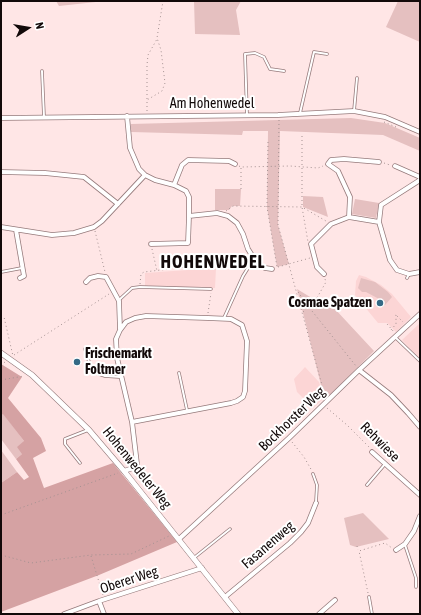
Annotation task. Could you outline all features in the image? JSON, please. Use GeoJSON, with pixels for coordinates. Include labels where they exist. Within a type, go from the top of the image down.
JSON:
{"type":"FeatureCollection","features":[{"type":"Feature","properties":{"kind":"street","name":"Am Hohenwedel"},"geometry":{"type":"LineString","coordinates":[[1,118],[148,115],[278,115],[354,111],[385,117],[420,132]]}},
{"type":"Feature","properties":{"kind":"street"},"geometry":{"type":"LineString","coordinates":[[127,116],[130,148],[139,169],[145,175],[155,180],[174,185],[186,191],[189,197],[188,243],[151,244]]}},
{"type":"Feature","properties":{"kind":"street"},"geometry":{"type":"LineString","coordinates":[[349,217],[350,197],[338,171],[328,164],[331,160],[344,159],[379,162]]}},
{"type":"Feature","properties":{"kind":"street"},"geometry":{"type":"LineString","coordinates":[[174,185],[182,165],[188,160],[229,160],[235,164]]}},
{"type":"Feature","properties":{"kind":"street"},"geometry":{"type":"LineString","coordinates":[[395,166],[420,178]]}},
{"type":"Feature","properties":{"kind":"street"},"geometry":{"type":"LineString","coordinates":[[1,172],[45,173],[84,177],[118,204]]}},
{"type":"Feature","properties":{"kind":"street"},"geometry":{"type":"LineString","coordinates":[[1,227],[52,235],[74,233],[94,227],[102,221],[145,175]]}},
{"type":"Feature","properties":{"kind":"street"},"geometry":{"type":"LineString","coordinates":[[420,178],[380,204],[378,222],[390,260],[397,270],[408,276],[420,272]]}},
{"type":"Feature","properties":{"kind":"street"},"geometry":{"type":"LineString","coordinates":[[189,216],[217,213],[223,213],[228,216],[237,223],[244,234],[254,263],[264,268],[272,269]]}},
{"type":"Feature","properties":{"kind":"street"},"geometry":{"type":"LineString","coordinates":[[324,274],[317,267],[311,244],[331,224],[349,217],[378,222]]}},
{"type":"Feature","properties":{"kind":"street"},"geometry":{"type":"LineString","coordinates":[[16,230],[24,276],[20,278]]}},
{"type":"Feature","properties":{"kind":"street"},"geometry":{"type":"LineString","coordinates":[[86,282],[90,278],[98,276],[106,277],[119,301],[120,330]]}},
{"type":"Feature","properties":{"kind":"street","name":"Bockhorster Weg"},"geometry":{"type":"LineString","coordinates":[[179,539],[290,438],[395,335],[420,314]]}},
{"type":"Feature","properties":{"kind":"street"},"geometry":{"type":"LineString","coordinates":[[124,471],[133,468],[136,464],[132,422],[117,358],[116,339],[126,322],[135,318],[146,316],[224,318],[232,319],[242,325],[247,341],[245,392],[243,397],[231,403],[132,422]]}},
{"type":"Feature","properties":{"kind":"street","name":"Hohenwedeler Weg"},"geometry":{"type":"LineString","coordinates":[[1,353],[11,357],[32,375],[89,430],[124,471],[238,614]]}},
{"type":"Feature","properties":{"kind":"street"},"geometry":{"type":"LineString","coordinates":[[359,370],[391,395],[420,427]]}},
{"type":"Feature","properties":{"kind":"street","name":"Rehwiese"},"geometry":{"type":"LineString","coordinates":[[372,452],[420,495]]}},
{"type":"Feature","properties":{"kind":"street","name":"Fasanenweg"},"geometry":{"type":"LineString","coordinates":[[225,597],[290,543],[301,532],[308,523],[316,504]]}},
{"type":"Feature","properties":{"kind":"street"},"geometry":{"type":"LineString","coordinates":[[396,550],[405,544],[414,531],[420,516]]}},
{"type":"Feature","properties":{"kind":"street","name":"Oberer Weg"},"geometry":{"type":"LineString","coordinates":[[64,614],[105,599],[202,568]]}},
{"type":"Feature","properties":{"kind":"street"},"geometry":{"type":"LineString","coordinates":[[319,614],[335,600]]}},
{"type":"Feature","properties":{"kind":"street"},"geometry":{"type":"LineString","coordinates":[[99,601],[104,614]]}},
{"type":"Feature","properties":{"kind":"lane"},"geometry":{"type":"LineString","coordinates":[[300,113],[314,52],[327,54]]}},
{"type":"Feature","properties":{"kind":"lane"},"geometry":{"type":"LineString","coordinates":[[247,115],[245,54],[256,53],[264,57],[270,69],[284,71]]}},
{"type":"Feature","properties":{"kind":"lane"},"geometry":{"type":"LineString","coordinates":[[42,70],[44,118]]}},
{"type":"Feature","properties":{"kind":"lane"},"geometry":{"type":"LineString","coordinates":[[354,111],[357,78]]}},
{"type":"Feature","properties":{"kind":"lane"},"geometry":{"type":"LineString","coordinates":[[224,318],[243,276],[248,268],[254,263]]}},
{"type":"Feature","properties":{"kind":"lane"},"geometry":{"type":"LineString","coordinates":[[1,272],[22,268]]}},
{"type":"Feature","properties":{"kind":"lane"},"geometry":{"type":"LineString","coordinates":[[119,301],[124,294],[132,288],[140,286],[211,289]]}},
{"type":"Feature","properties":{"kind":"lane"},"geometry":{"type":"LineString","coordinates":[[395,335],[420,361]]}},
{"type":"Feature","properties":{"kind":"lane"},"geometry":{"type":"LineString","coordinates":[[85,349],[90,365],[99,374],[121,377]]}},
{"type":"Feature","properties":{"kind":"lane"},"geometry":{"type":"LineString","coordinates":[[179,373],[187,412]]}},
{"type":"Feature","properties":{"kind":"lane"},"geometry":{"type":"LineString","coordinates":[[80,463],[66,444],[65,439],[89,430]]}},
{"type":"Feature","properties":{"kind":"lane"},"geometry":{"type":"LineString","coordinates":[[367,485],[385,464]]}},
{"type":"Feature","properties":{"kind":"lane","name":"Fasanenweg"},"geometry":{"type":"LineString","coordinates":[[313,474],[317,485],[316,504]]}},
{"type":"Feature","properties":{"kind":"lane"},"geometry":{"type":"LineString","coordinates":[[194,558],[230,529]]}},
{"type":"Feature","properties":{"kind":"lane"},"geometry":{"type":"LineString","coordinates":[[405,544],[416,578],[416,587]]}},
{"type":"Feature","properties":{"kind":"lane"},"geometry":{"type":"LineString","coordinates":[[369,597],[372,614]]}},
{"type":"Feature","properties":{"kind":"path"},"geometry":{"type":"LineString","coordinates":[[148,115],[146,110],[148,55],[157,38],[163,1]]}},
{"type":"Feature","properties":{"kind":"path"},"geometry":{"type":"LineString","coordinates":[[147,100],[162,91],[165,83],[161,50],[157,38]]}},
{"type":"Feature","properties":{"kind":"path"},"geometry":{"type":"LineString","coordinates":[[278,115],[278,225],[297,289],[322,389],[327,401]]}},
{"type":"Feature","properties":{"kind":"path"},"geometry":{"type":"LineString","coordinates":[[302,136],[302,207],[306,242],[311,244]]}},
{"type":"Feature","properties":{"kind":"path"},"geometry":{"type":"LineString","coordinates":[[268,142],[267,207],[278,267]]}},
{"type":"Feature","properties":{"kind":"path"},"geometry":{"type":"LineString","coordinates":[[379,162],[395,166]]}},
{"type":"Feature","properties":{"kind":"path"},"geometry":{"type":"LineString","coordinates":[[235,164],[241,168],[302,166],[318,168],[328,164]]}},
{"type":"Feature","properties":{"kind":"path"},"geometry":{"type":"LineString","coordinates":[[241,168],[241,189]]}},
{"type":"Feature","properties":{"kind":"path"},"geometry":{"type":"LineString","coordinates":[[223,213],[233,206],[302,207],[331,224]]}},
{"type":"Feature","properties":{"kind":"path"},"geometry":{"type":"LineString","coordinates":[[94,227],[106,277]]}},
{"type":"Feature","properties":{"kind":"path"},"geometry":{"type":"LineString","coordinates":[[151,244],[157,271]]}},
{"type":"Feature","properties":{"kind":"path"},"geometry":{"type":"LineString","coordinates":[[272,269],[314,257]]}},
{"type":"Feature","properties":{"kind":"path"},"geometry":{"type":"LineString","coordinates":[[140,286],[141,274],[144,272],[194,266],[254,263]]}},
{"type":"Feature","properties":{"kind":"path"},"geometry":{"type":"LineString","coordinates":[[303,312],[318,296],[326,282],[324,274]]}},
{"type":"Feature","properties":{"kind":"path"},"geometry":{"type":"LineString","coordinates":[[208,318],[211,289]]}},
{"type":"Feature","properties":{"kind":"path"},"geometry":{"type":"LineString","coordinates":[[297,289],[308,306],[359,370]]}},
{"type":"Feature","properties":{"kind":"path"},"geometry":{"type":"LineString","coordinates":[[1,317],[4,317],[11,357],[113,291]]}},
{"type":"Feature","properties":{"kind":"path"},"geometry":{"type":"LineString","coordinates":[[391,330],[396,324],[396,315],[405,324]]}},
{"type":"Feature","properties":{"kind":"path"},"geometry":{"type":"LineString","coordinates":[[387,324],[395,335]]}},
{"type":"Feature","properties":{"kind":"path"},"geometry":{"type":"LineString","coordinates":[[1,380],[32,375]]}},
{"type":"Feature","properties":{"kind":"path","name":"Rehwiese"},"geometry":{"type":"LineString","coordinates":[[323,405],[369,446],[372,452]]}},
{"type":"Feature","properties":{"kind":"path"},"geometry":{"type":"LineString","coordinates":[[290,438],[304,457],[313,474]]}},
{"type":"Feature","properties":{"kind":"path"},"geometry":{"type":"LineString","coordinates":[[1,515],[124,471]]}},
{"type":"Feature","properties":{"kind":"path"},"geometry":{"type":"LineString","coordinates":[[1,555],[31,563],[91,555],[130,554],[174,533]]}},
{"type":"Feature","properties":{"kind":"path"},"geometry":{"type":"LineString","coordinates":[[358,551],[384,544],[396,550]]}},
{"type":"Feature","properties":{"kind":"path"},"geometry":{"type":"LineString","coordinates":[[358,546],[369,597]]}},
{"type":"Feature","properties":{"kind":"path"},"geometry":{"type":"LineString","coordinates":[[91,555],[105,599]]}},
{"type":"Feature","properties":{"kind":"shaded area"},"geometry":{"type":"Polygon","coordinates":[[[56,1],[105,1],[59,6],[56,1]]]}},
{"type":"Feature","properties":{"kind":"shaded area"},"geometry":{"type":"Polygon","coordinates":[[[194,1],[241,1],[236,10],[240,35],[195,34],[194,1]]]}},
{"type":"Feature","properties":{"kind":"shaded area"},"geometry":{"type":"Polygon","coordinates":[[[398,1],[420,1],[420,42],[386,27],[398,1]]]}},
{"type":"Feature","properties":{"kind":"shaded area"},"geometry":{"type":"Polygon","coordinates":[[[351,118],[385,123],[420,138],[420,151],[383,135],[280,131],[278,225],[289,264],[277,267],[267,207],[268,131],[243,131],[242,135],[131,132],[131,124],[351,118]]]}},
{"type":"Feature","properties":{"kind":"shaded area"},"geometry":{"type":"Polygon","coordinates":[[[215,189],[241,189],[240,206],[232,206],[229,210],[215,210],[215,189]]]}},
{"type":"Feature","properties":{"kind":"shaded area"},"geometry":{"type":"Polygon","coordinates":[[[303,196],[323,197],[328,217],[303,207],[303,196]]]}},
{"type":"Feature","properties":{"kind":"shaded area"},"geometry":{"type":"Polygon","coordinates":[[[355,199],[379,203],[376,218],[352,214],[355,199]]]}},
{"type":"Feature","properties":{"kind":"shaded area"},"geometry":{"type":"Polygon","coordinates":[[[216,268],[215,288],[145,286],[145,273],[216,268]]]}},
{"type":"Feature","properties":{"kind":"shaded area","name":"Cosmae Spatzen"},"geometry":{"type":"Polygon","coordinates":[[[359,275],[381,285],[392,294],[411,317],[396,332],[387,323],[378,323],[355,295],[356,281],[359,275]]]}},
{"type":"Feature","properties":{"kind":"shaded area"},"geometry":{"type":"Polygon","coordinates":[[[361,278],[375,282],[392,297],[385,305],[380,304],[379,299],[366,292],[362,292],[358,288],[361,278]]]}},
{"type":"Feature","properties":{"kind":"shaded area"},"geometry":{"type":"Polygon","coordinates":[[[297,289],[320,303],[335,309],[374,351],[330,395],[322,389],[297,289]]]}},
{"type":"Feature","properties":{"kind":"shaded area"},"geometry":{"type":"Polygon","coordinates":[[[420,323],[420,359],[402,340],[420,323]]]}},
{"type":"Feature","properties":{"kind":"shaded area"},"geometry":{"type":"Polygon","coordinates":[[[1,364],[22,377],[8,398],[41,438],[46,451],[33,458],[44,488],[113,463],[177,542],[99,575],[1,612],[1,483],[17,472],[24,480],[29,477],[16,459],[22,454],[17,447],[24,441],[3,414],[1,415],[1,364]]]}},
{"type":"Feature","properties":{"kind":"shaded area"},"geometry":{"type":"Polygon","coordinates":[[[305,367],[319,382],[324,398],[313,408],[297,392],[294,379],[305,367]]]}},
{"type":"Feature","properties":{"kind":"shaded area"},"geometry":{"type":"Polygon","coordinates":[[[3,413],[24,441],[22,454],[16,459],[1,439],[1,415],[3,413]]]}},
{"type":"Feature","properties":{"kind":"shaded area"},"geometry":{"type":"Polygon","coordinates":[[[1,450],[17,472],[1,483],[1,450]]]}},
{"type":"Feature","properties":{"kind":"shaded area"},"geometry":{"type":"Polygon","coordinates":[[[363,513],[389,539],[356,547],[350,545],[344,518],[363,513]]]}},
{"type":"Feature","properties":{"kind":"place","name":"Cosmae Spatzen"},"geometry":{"type":"Point","coordinates":[380,303]}},
{"type":"Feature","properties":{"kind":"place","name":"Frischemarkt Foltmer"},"geometry":{"type":"Point","coordinates":[77,362]}},
{"type":"Feature","properties":{"kind":"district","name":"HOHENWEDEL"},"geometry":{"type":"Point","coordinates":[213,262]}}]}
